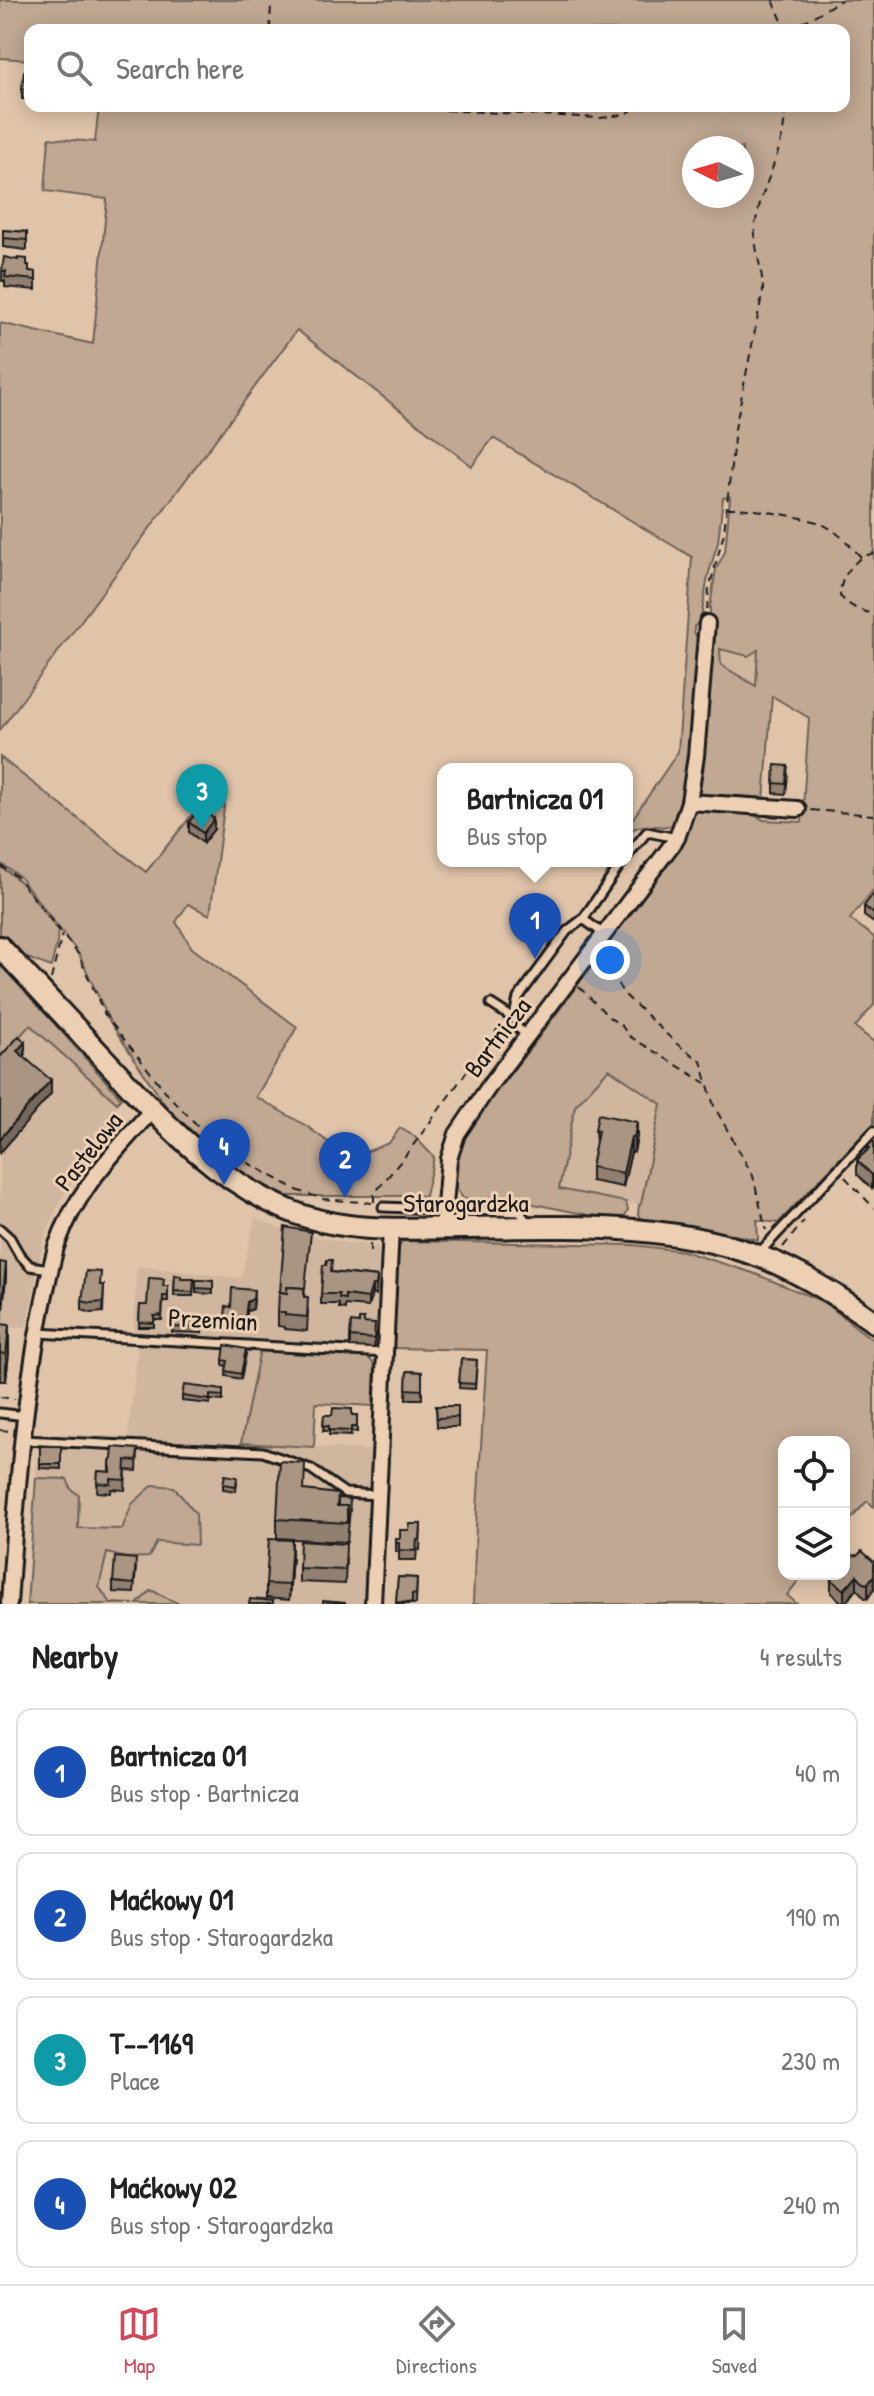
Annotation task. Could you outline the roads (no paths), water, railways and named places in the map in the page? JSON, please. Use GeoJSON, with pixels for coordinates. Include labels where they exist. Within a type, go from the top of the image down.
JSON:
{"type":"FeatureCollection","features":[{"type":"Feature","properties":{"kind":"main road","name":"Starogardzka"},"geometry":{"type":"LineString","coordinates":[[0,947],[152,1110],[197,1152],[260,1198],[296,1214],[327,1221],[391,1228],[444,1218],[530,1228],[631,1230],[763,1249],[874,1322]]}},
{"type":"Feature","properties":{"kind":"street","name":"Bartnicza"},"geometry":{"type":"LineString","coordinates":[[444,1218],[449,1159],[457,1134],[677,838],[689,802],[696,756],[707,623]]}},
{"type":"Feature","properties":{"kind":"street"},"geometry":{"type":"LineString","coordinates":[[689,802],[798,809]]}},
{"type":"Feature","properties":{"kind":"street","name":"Pastelowa"},"geometry":{"type":"LineString","coordinates":[[9,1604],[18,1435],[26,1416],[50,1269],[64,1224],[85,1187],[152,1110]]}},
{"type":"Feature","properties":{"kind":"street"},"geometry":{"type":"LineString","coordinates":[[373,1604],[391,1228]]}},
{"type":"Feature","properties":{"kind":"lane"},"geometry":{"type":"LineString","coordinates":[[633,849],[647,832],[677,838]]}},
{"type":"Feature","properties":{"kind":"lane"},"geometry":{"type":"LineString","coordinates":[[511,1016],[518,998],[567,931],[583,919],[619,867]]}},
{"type":"Feature","properties":{"kind":"lane"},"geometry":{"type":"LineString","coordinates":[[583,919],[605,934]]}},
{"type":"Feature","properties":{"kind":"lane"},"geometry":{"type":"LineString","coordinates":[[491,1004],[511,1016],[527,1036]]}},
{"type":"Feature","properties":{"kind":"lane"},"geometry":{"type":"LineString","coordinates":[[763,1249],[874,1131]]}},
{"type":"Feature","properties":{"kind":"lane"},"geometry":{"type":"LineString","coordinates":[[383,1207],[444,1218]]}},
{"type":"Feature","properties":{"kind":"lane"},"geometry":{"type":"LineString","coordinates":[[0,1229],[30,1266],[50,1269]]}},
{"type":"Feature","properties":{"kind":"lane","name":"Przemian"},"geometry":{"type":"LineString","coordinates":[[38,1333],[386,1353]]}},
{"type":"Feature","properties":{"kind":"lane"},"geometry":{"type":"LineString","coordinates":[[0,1413],[26,1416]]}},
{"type":"Feature","properties":{"kind":"lane"},"geometry":{"type":"LineString","coordinates":[[18,1435],[263,1452],[311,1469],[345,1493],[378,1495]]}},
{"type":"Feature","properties":{"kind":"place","name":"T--1169"},"geometry":{"type":"Point","coordinates":[202,830]}},
{"type":"Feature","properties":{"kind":"place","name":"Bartnicza 01"},"geometry":{"type":"Point","coordinates":[535,959]}},
{"type":"Feature","properties":{"kind":"place","name":"Maćkowy 02"},"geometry":{"type":"Point","coordinates":[224,1185]}},
{"type":"Feature","properties":{"kind":"place","name":"Maćkowy 01"},"geometry":{"type":"Point","coordinates":[345,1198]}}]}
